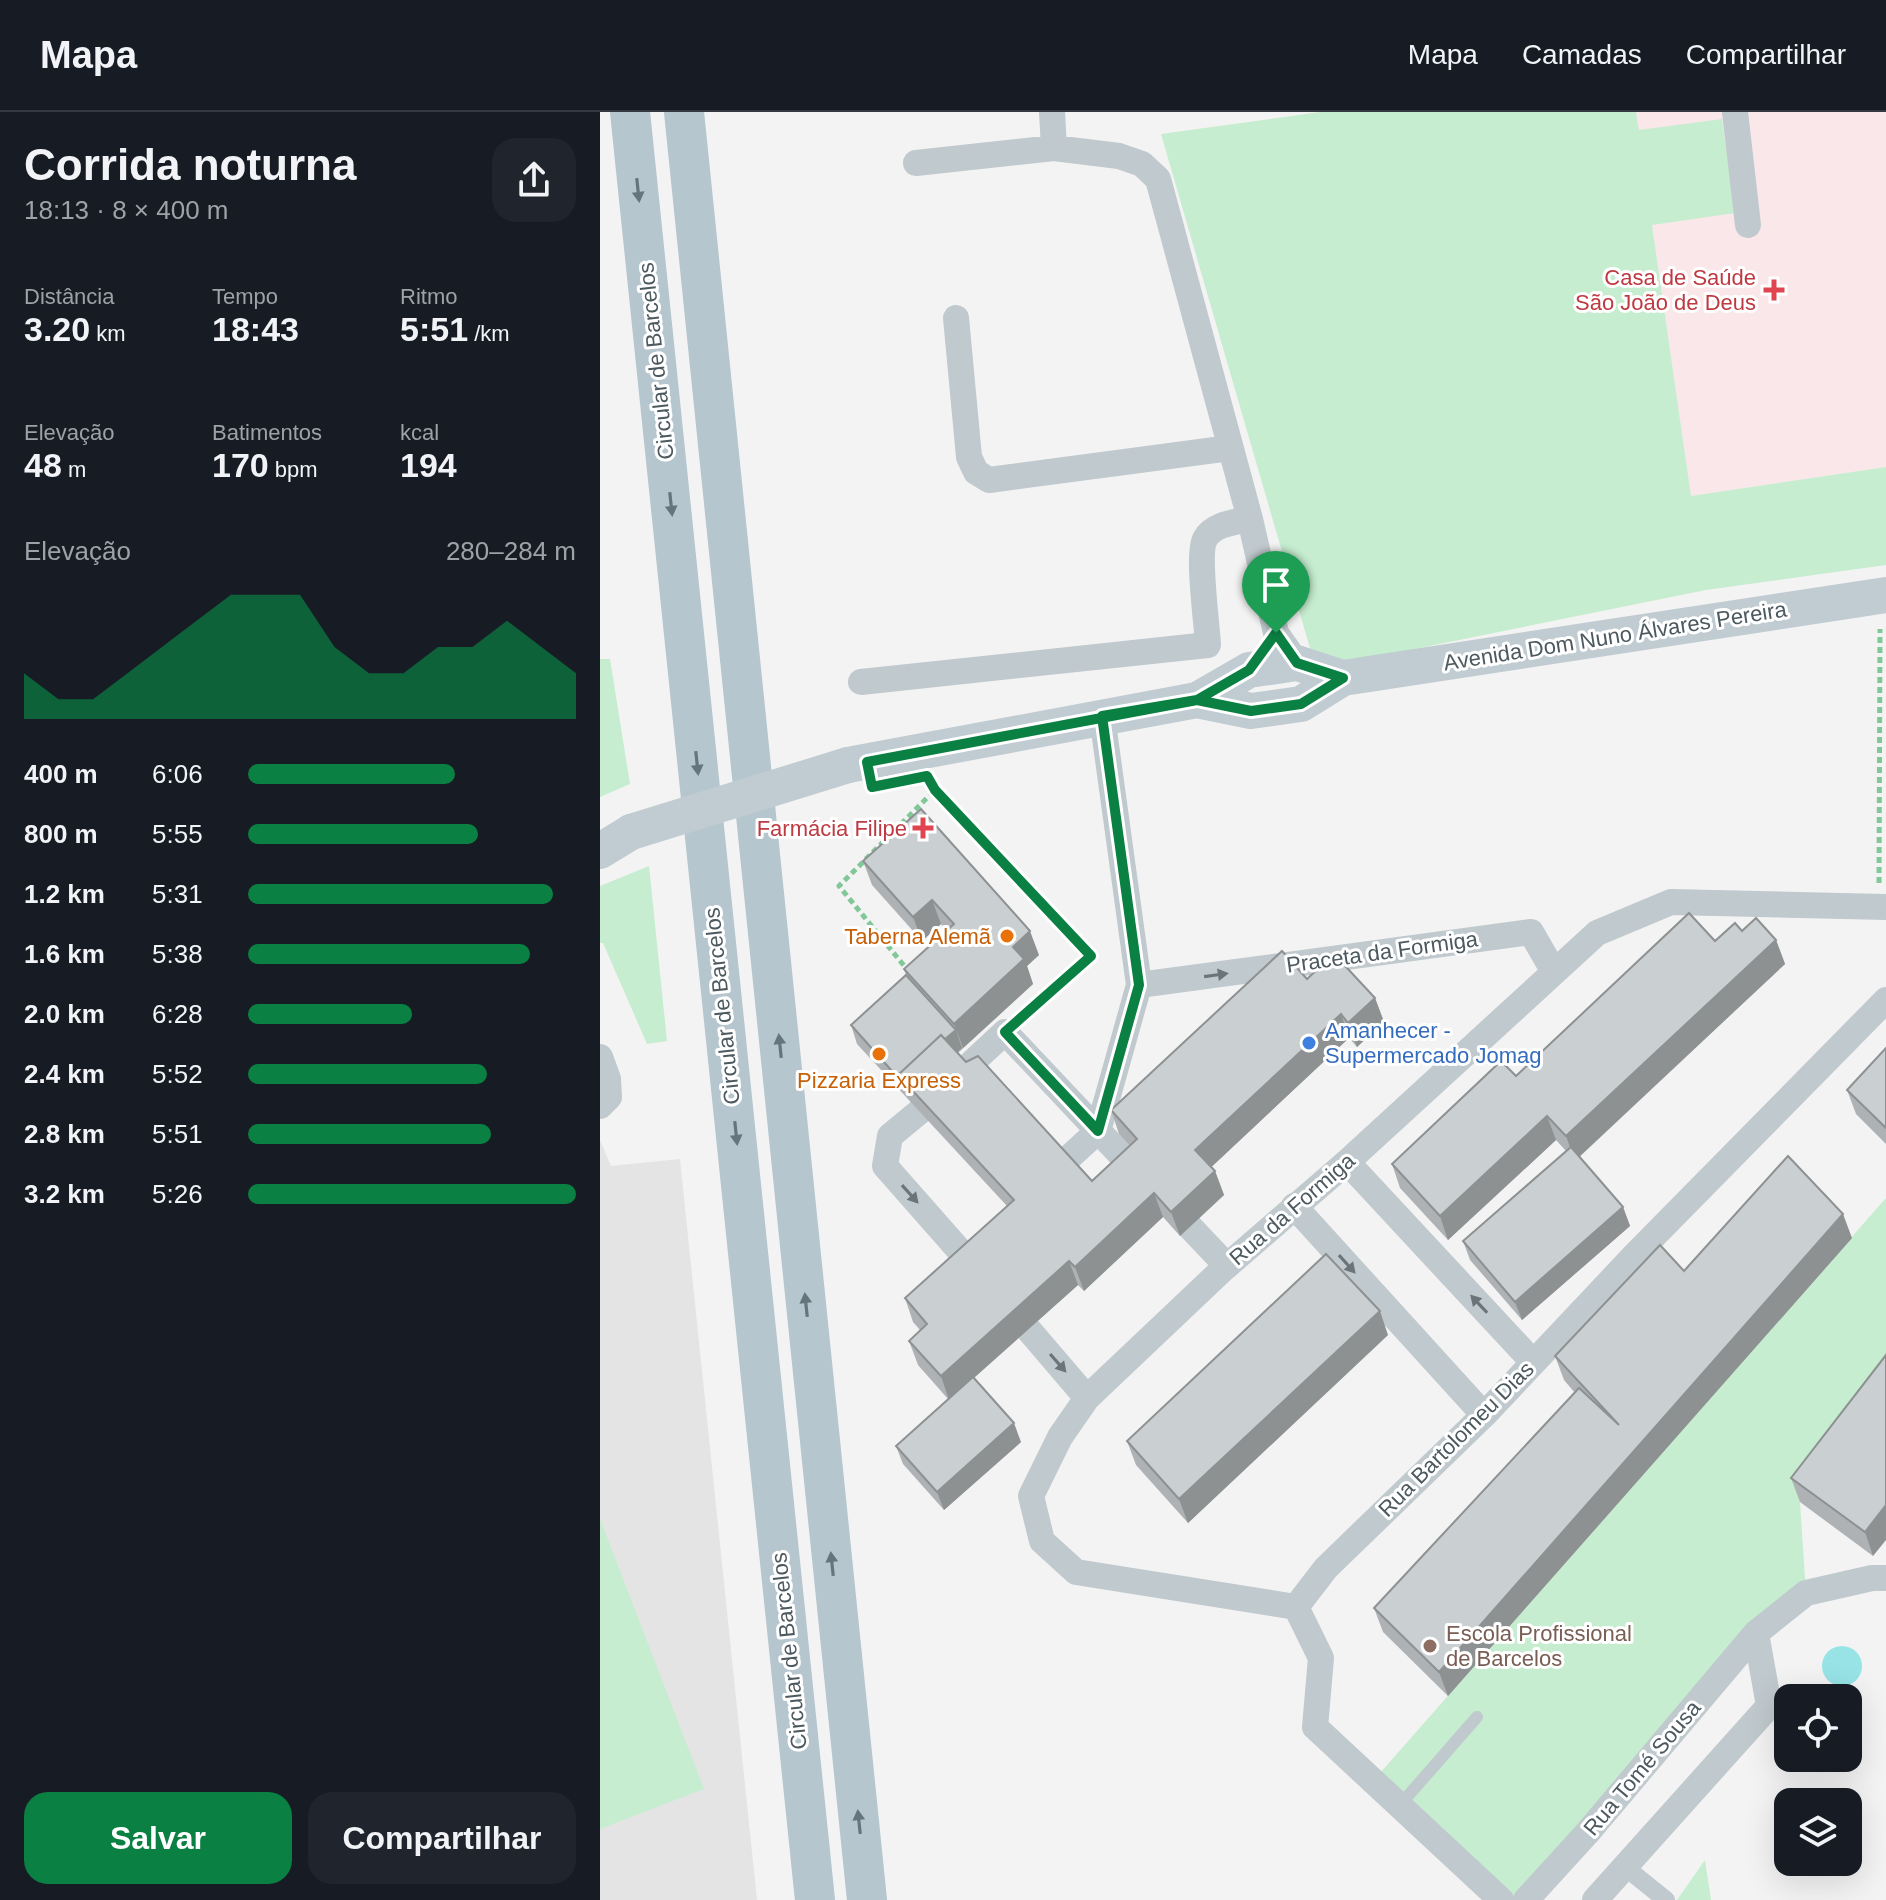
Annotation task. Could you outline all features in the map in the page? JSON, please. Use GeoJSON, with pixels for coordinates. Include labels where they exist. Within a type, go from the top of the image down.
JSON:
{"type":"FeatureCollection","features":[{"type":"Feature","properties":{"kind":"main road","name":"Circular de Barcelos"},"geometry":{"type":"LineString","coordinates":[[630,112],[815,1900]]}},
{"type":"Feature","properties":{"kind":"main road"},"geometry":{"type":"LineString","coordinates":[[684,112],[867,1900]]}},
{"type":"Feature","properties":{"kind":"main road","name":"Avenida Dom Nuno Álvares Pereira"},"geometry":{"type":"LineString","coordinates":[[1197,700],[1251,711],[1301,704],[1343,678],[1883,595]]}},
{"type":"Feature","properties":{"kind":"main road","name":"Avenida Dom Nuno Álvares Pereira"},"geometry":{"type":"LineString","coordinates":[[600,851],[615,828],[848,765],[1197,700],[1249,670],[1297,663],[1343,678]]}},
{"type":"Feature","properties":{"kind":"street"},"geometry":{"type":"LineString","coordinates":[[1052,112],[1054,148]]}},
{"type":"Feature","properties":{"kind":"street"},"geometry":{"type":"LineString","coordinates":[[1735,112],[1748,225]]}},
{"type":"Feature","properties":{"kind":"street"},"geometry":{"type":"LineString","coordinates":[[916,163],[1054,148],[1119,156],[1142,164],[1158,179],[1250,519],[1276,633],[1297,663]]}},
{"type":"Feature","properties":{"kind":"street"},"geometry":{"type":"LineString","coordinates":[[956,318],[969,457],[976,472],[989,480],[1230,448]]}},
{"type":"Feature","properties":{"kind":"street"},"geometry":{"type":"LineString","coordinates":[[861,682],[1208,645],[1202,553],[1205,537],[1219,526],[1250,519]]}},
{"type":"Feature","properties":{"kind":"street"},"geometry":{"type":"LineString","coordinates":[[1249,670],[1276,633]]}},
{"type":"Feature","properties":{"kind":"street"},"geometry":{"type":"LineString","coordinates":[[1063,1163],[1098,1131],[1139,985],[1102,716]]}},
{"type":"Feature","properties":{"kind":"street","name":"Rua da Formiga"},"geometry":{"type":"LineString","coordinates":[[1296,1607],[1076,1572],[1042,1541],[1031,1496],[1060,1437],[1087,1398],[1227,1266],[1347,1162],[1597,933],[1671,902],[1882,907]]}},
{"type":"Feature","properties":{"kind":"street","name":"Praceta da Formiga"},"geometry":{"type":"LineString","coordinates":[[1139,985],[1531,932],[1554,972]]}},
{"type":"Feature","properties":{"kind":"street","name":"Rua Bartolomeu Dias"},"geometry":{"type":"LineString","coordinates":[[1296,1607],[1326,1568],[1484,1415],[1532,1361],[1886,1000]]}},
{"type":"Feature","properties":{"kind":"street"},"geometry":{"type":"LineString","coordinates":[[962,1072],[1005,1032],[1137,1172]]}},
{"type":"Feature","properties":{"kind":"street"},"geometry":{"type":"LineString","coordinates":[[600,1057],[608,1079],[609,1097],[600,1106]]}},
{"type":"Feature","properties":{"kind":"street"},"geometry":{"type":"LineString","coordinates":[[919,1112],[890,1136],[885,1166],[974,1253]]}},
{"type":"Feature","properties":{"kind":"street"},"geometry":{"type":"LineString","coordinates":[[1347,1162],[1532,1361]]}},
{"type":"Feature","properties":{"kind":"street"},"geometry":{"type":"LineString","coordinates":[[1294,1206],[1484,1415]]}},
{"type":"Feature","properties":{"kind":"street"},"geometry":{"type":"LineString","coordinates":[[1190,1227],[1227,1266]]}},
{"type":"Feature","properties":{"kind":"street"},"geometry":{"type":"LineString","coordinates":[[1028,1329],[1087,1398]]}},
{"type":"Feature","properties":{"kind":"street","name":"Rua Tomé Sousa"},"geometry":{"type":"LineString","coordinates":[[1526,1900],[1588,1832],[1756,1633],[1806,1593],[1872,1578],[1886,1578]]}},
{"type":"Feature","properties":{"kind":"street"},"geometry":{"type":"LineString","coordinates":[[1296,1607],[1321,1658],[1315,1727],[1501,1900]]}},
{"type":"Feature","properties":{"kind":"street"},"geometry":{"type":"LineString","coordinates":[[1595,1900],[1769,1706],[1756,1633]]}},
{"type":"Feature","properties":{"kind":"street"},"geometry":{"type":"LineString","coordinates":[[1625,1867],[1666,1900]]}},
{"type":"Feature","properties":{"kind":"lane"},"geometry":{"type":"LineString","coordinates":[[1400,1805],[1477,1717]]}},
{"type":"Feature","properties":{"kind":"path"},"geometry":{"type":"LineString","coordinates":[[1882,907],[1883,595]]}},
{"type":"Feature","properties":{"kind":"path"},"geometry":{"type":"LineString","coordinates":[[927,776],[935,790],[1091,956],[1005,1032]]}},
{"type":"Feature","properties":{"kind":"path"},"geometry":{"type":"LineString","coordinates":[[912,975],[839,886],[935,790]]}},
{"type":"Feature","properties":{"kind":"shaded area","name":"Casa de Saúde São João de Deus"},"geometry":{"type":"Polygon","coordinates":[[[1636,112],[1886,112],[1886,467],[1691,496],[1636,112]]]}},
{"type":"Feature","properties":{"kind":"shaded area"},"geometry":{"type":"Polygon","coordinates":[[[600,1140],[611,1166],[680,1159],[757,1900],[600,1900],[600,1140]]]}},
{"type":"Feature","properties":{"kind":"green space"},"geometry":{"type":"Polygon","coordinates":[[[1320,112],[1636,112],[1639,130],[1722,119],[1735,213],[1652,225],[1691,496],[1886,467],[1886,565],[1706,590],[1316,669],[1161,134],[1320,112]]]}},
{"type":"Feature","properties":{"kind":"green space"},"geometry":{"type":"Polygon","coordinates":[[[600,659],[610,659],[630,784],[600,797],[600,659]]]}},
{"type":"Feature","properties":{"kind":"green space"},"geometry":{"type":"Polygon","coordinates":[[[649,866],[667,1041],[647,1044],[603,943],[600,943],[600,886],[649,866]]]}},
{"type":"Feature","properties":{"kind":"green space"},"geometry":{"type":"Polygon","coordinates":[[[1886,1198],[1886,1391],[1800,1502],[1806,1593],[1512,1900],[1373,1781],[1886,1198]]]}},
{"type":"Feature","properties":{"kind":"green space"},"geometry":{"type":"Polygon","coordinates":[[[600,1519],[704,1789],[600,1829],[600,1519]]]}},
{"type":"Feature","properties":{"kind":"green space"},"geometry":{"type":"Polygon","coordinates":[[[1705,1860],[1711,1900],[1677,1900],[1705,1860]]]}},
{"type":"Feature","properties":{"kind":"water"},"geometry":{"type":"Polygon","coordinates":[[[1834,1648],[1850,1648],[1860,1658],[1860,1674],[1850,1684],[1834,1684],[1824,1674],[1824,1658],[1834,1648]]]}},
{"type":"Feature","properties":{"kind":"building"},"geometry":{"type":"Polygon","coordinates":[[[921,809],[1030,931],[1013,947],[1024,959],[954,1024],[904,969],[954,924],[932,900],[913,917],[863,861],[921,809]]]}},
{"type":"Feature","properties":{"kind":"building"},"geometry":{"type":"Polygon","coordinates":[[[1689,913],[1715,941],[1735,923],[1742,931],[1756,918],[1776,940],[1566,1136],[1547,1116],[1440,1216],[1392,1164],[1501,1061],[1516,1076],[1689,913]]]}},
{"type":"Feature","properties":{"kind":"building"},"geometry":{"type":"Polygon","coordinates":[[[1282,951],[1307,979],[1334,954],[1375,998],[1348,1023],[1341,1014],[1195,1150],[1215,1171],[1171,1212],[1154,1193],[1075,1267],[1069,1261],[941,1376],[909,1341],[927,1324],[905,1298],[1014,1200],[898,1075],[941,1035],[966,1062],[978,1056],[1092,1181],[1137,1139],[1111,1110],[1282,951]]]}},
{"type":"Feature","properties":{"kind":"building"},"geometry":{"type":"Polygon","coordinates":[[[906,975],[956,1030],[945,1039],[941,1035],[898,1075],[900,1080],[851,1025],[906,975]]]}},
{"type":"Feature","properties":{"kind":"building"},"geometry":{"type":"Polygon","coordinates":[[[1886,1048],[1886,1128],[1847,1090],[1886,1048]]]}},
{"type":"Feature","properties":{"kind":"building"},"geometry":{"type":"Polygon","coordinates":[[[1571,1147],[1623,1207],[1515,1302],[1463,1241],[1571,1147]]]}},
{"type":"Feature","properties":{"kind":"building"},"geometry":{"type":"Polygon","coordinates":[[[1788,1156],[1843,1214],[1439,1672],[1374,1608],[1579,1388],[1619,1425],[1555,1356],[1660,1245],[1684,1271],[1788,1156]]]}},
{"type":"Feature","properties":{"kind":"building"},"geometry":{"type":"Polygon","coordinates":[[[1326,1254],[1380,1311],[1179,1499],[1127,1441],[1326,1254]]]}},
{"type":"Feature","properties":{"kind":"building"},"geometry":{"type":"Polygon","coordinates":[[[1886,1355],[1886,1505],[1865,1532],[1791,1478],[1886,1355]]]}},
{"type":"Feature","properties":{"kind":"building"},"geometry":{"type":"Polygon","coordinates":[[[973,1377],[1014,1423],[937,1492],[896,1446],[973,1377]]]}},
{"type":"Feature","properties":{"kind":"place","name":"Casa de Saúde São João de Deus"},"geometry":{"type":"Point","coordinates":[1774,290]}},
{"type":"Feature","properties":{"kind":"place","name":"Farmácia Filipe"},"geometry":{"type":"Point","coordinates":[923,828]}},
{"type":"Feature","properties":{"kind":"place","name":"Taberna Alemã"},"geometry":{"type":"Point","coordinates":[1007,936]}},
{"type":"Feature","properties":{"kind":"place","name":"Amanhecer - Supermercado Jomag"},"geometry":{"type":"Point","coordinates":[1309,1043]}},
{"type":"Feature","properties":{"kind":"place","name":"Pizzaria Express"},"geometry":{"type":"Point","coordinates":[879,1054]}},
{"type":"Feature","properties":{"kind":"place","name":"Escola Profissional de Barcelos"},"geometry":{"type":"Point","coordinates":[1430,1646]}},
{"type":"Feature","properties":{"kind":"route"},"geometry":{"type":"LineString","coordinates":[[1276,633],[1249,670],[1197,700],[1102,716],[1139,985],[1098,1131],[1005,1032],[1091,956],[935,790],[927,776],[872,787],[867,762],[1102,716],[1197,700],[1251,711],[1301,704],[1343,678],[1297,663],[1276,633]]}}]}
